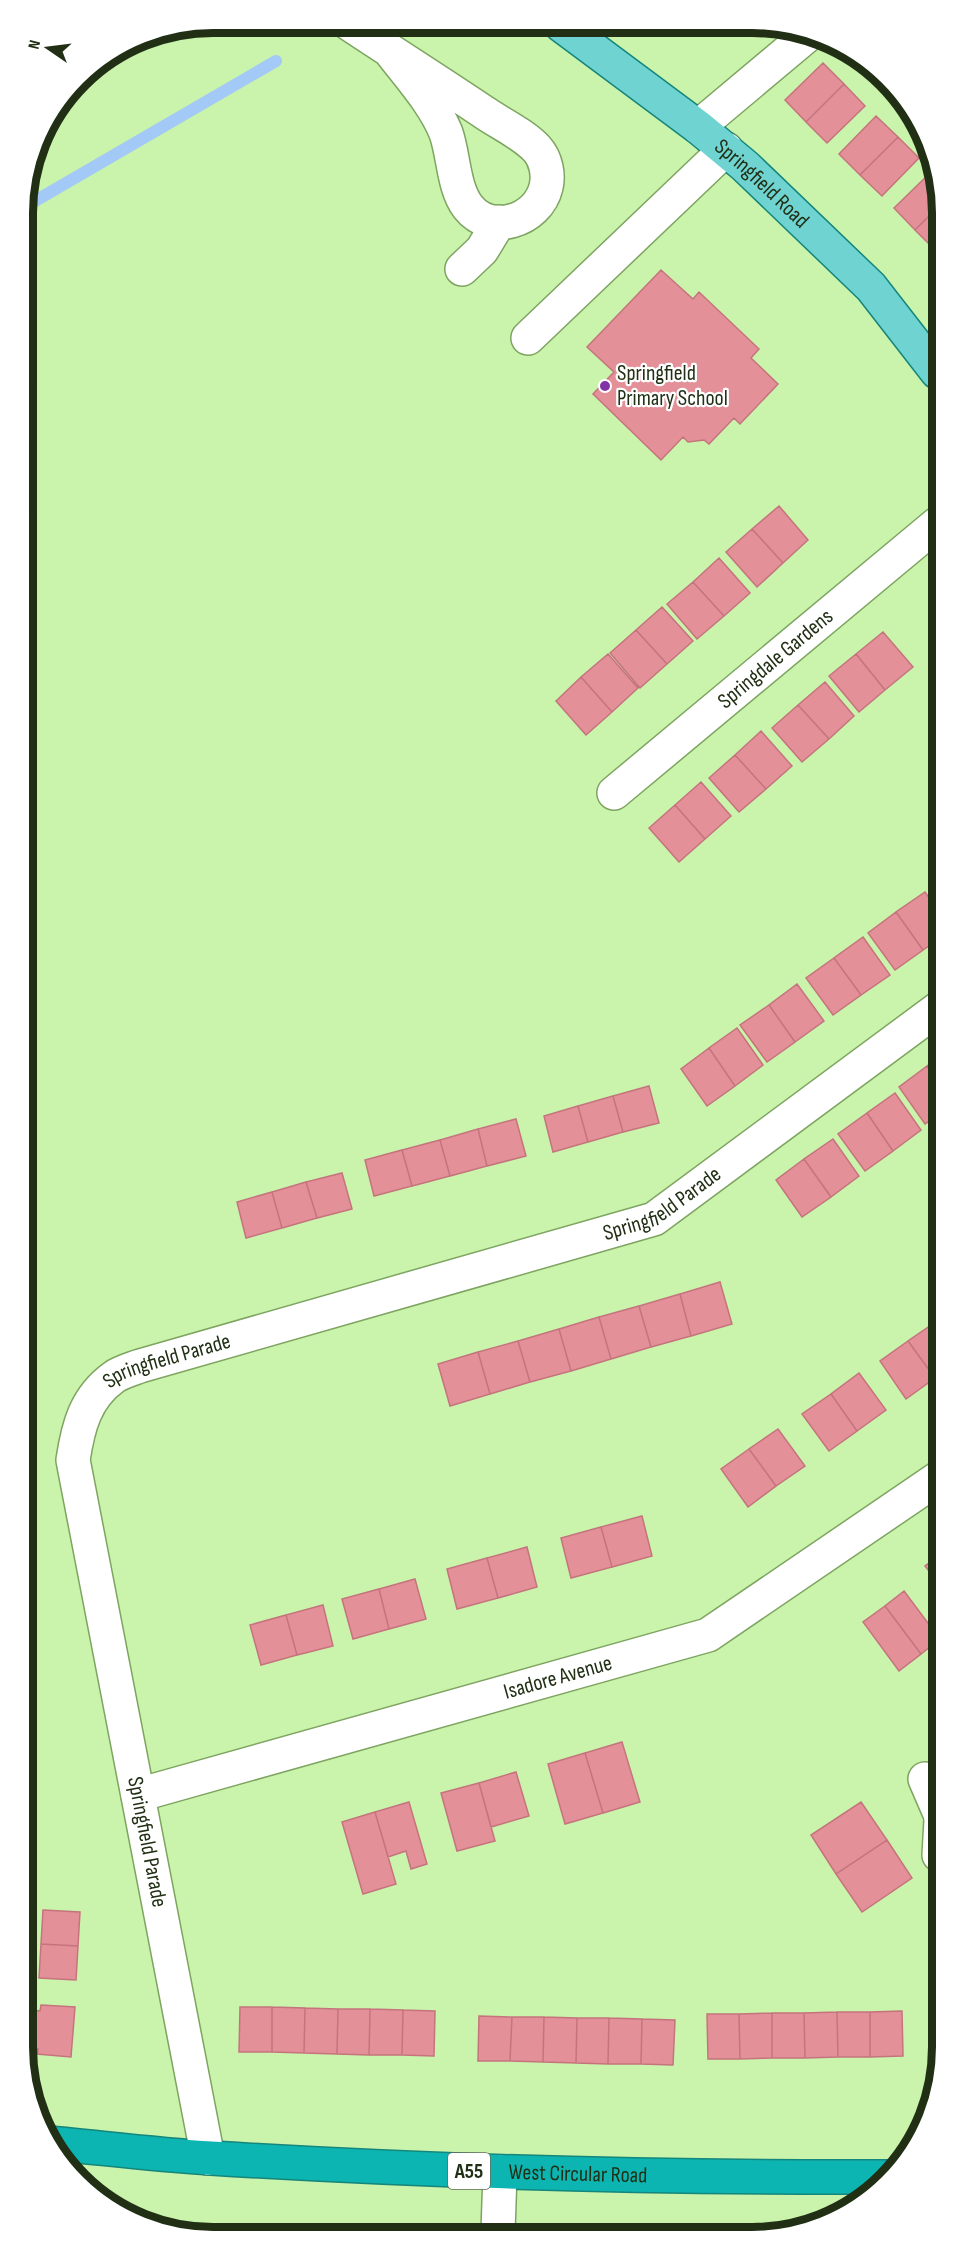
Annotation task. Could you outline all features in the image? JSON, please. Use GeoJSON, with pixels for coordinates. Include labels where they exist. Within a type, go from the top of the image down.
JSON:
{"type":"FeatureCollection","features":[{"type":"Feature","properties":{"kind":"highway","name":"West Circular Road"},"geometry":{"type":"LineString","coordinates":[[62,2144],[208,2158],[382,2168],[500,2172],[876,2177]]}},
{"type":"Feature","properties":{"kind":"main road","name":"Springfield Road"},"geometry":{"type":"LineString","coordinates":[[572,33],[726,149],[872,287],[932,365]]}},
{"type":"Feature","properties":{"kind":"street"},"geometry":{"type":"LineString","coordinates":[[363,33],[390,51],[537,149],[547,170],[547,186],[541,202],[528,216],[499,222],[482,218],[468,207],[459,188],[445,133],[429,104],[390,51]]}},
{"type":"Feature","properties":{"kind":"street"},"geometry":{"type":"LineString","coordinates":[[698,127],[801,40]]}},
{"type":"Feature","properties":{"kind":"street"},"geometry":{"type":"LineString","coordinates":[[528,338],[726,149]]}},
{"type":"Feature","properties":{"kind":"street"},"geometry":{"type":"LineString","coordinates":[[462,269],[482,250],[499,222]]}},
{"type":"Feature","properties":{"kind":"street","name":"Springdale Gardens"},"geometry":{"type":"LineString","coordinates":[[614,793],[932,528]]}},
{"type":"Feature","properties":{"kind":"street","name":"Springfield Parade"},"geometry":{"type":"LineString","coordinates":[[208,2158],[73,1460],[78,1427],[94,1396],[115,1376],[140,1366],[654,1219],[932,1013]]}},
{"type":"Feature","properties":{"kind":"street","name":"Isadore Avenue"},"geometry":{"type":"LineString","coordinates":[[138,1795],[708,1635],[932,1482]]}},
{"type":"Feature","properties":{"kind":"street"},"geometry":{"type":"LineString","coordinates":[[925,1779],[932,1796]]}},
{"type":"Feature","properties":{"kind":"street"},"geometry":{"type":"LineString","coordinates":[[498,2227],[500,2172]]}},
{"type":"Feature","properties":{"kind":"building"},"geometry":{"type":"Polygon","coordinates":[[[823,63],[844,84],[806,122],[785,100],[823,63]]]}},
{"type":"Feature","properties":{"kind":"building"},"geometry":{"type":"Polygon","coordinates":[[[844,84],[865,106],[827,143],[806,122],[844,84]]]}},
{"type":"Feature","properties":{"kind":"building"},"geometry":{"type":"Polygon","coordinates":[[[876,116],[898,137],[860,175],[839,154],[876,116]]]}},
{"type":"Feature","properties":{"kind":"building"},"geometry":{"type":"Polygon","coordinates":[[[898,137],[919,158],[882,196],[860,175],[898,137]]]}},
{"type":"Feature","properties":{"kind":"building"},"geometry":{"type":"Polygon","coordinates":[[[928,175],[932,213],[915,230],[894,208],[928,175]]]}},
{"type":"Feature","properties":{"kind":"building"},"geometry":{"type":"Polygon","coordinates":[[[932,213],[932,247],[915,230],[932,213]]]}},
{"type":"Feature","properties":{"kind":"building"},"geometry":{"type":"Polygon","coordinates":[[[661,270],[693,299],[699,292],[759,349],[751,358],[778,384],[740,424],[734,418],[709,444],[704,440],[688,442],[683,437],[661,460],[593,394],[614,372],[587,347],[661,270]]]}},
{"type":"Feature","properties":{"kind":"building"},"geometry":{"type":"Polygon","coordinates":[[[779,506],[808,540],[783,563],[752,529],[779,506]]]}},
{"type":"Feature","properties":{"kind":"building"},"geometry":{"type":"Polygon","coordinates":[[[752,529],[783,563],[757,587],[726,552],[752,529]]]}},
{"type":"Feature","properties":{"kind":"building"},"geometry":{"type":"Polygon","coordinates":[[[719,558],[750,593],[724,616],[693,582],[719,558]]]}},
{"type":"Feature","properties":{"kind":"building"},"geometry":{"type":"Polygon","coordinates":[[[693,582],[724,616],[697,639],[667,604],[693,582]]]}},
{"type":"Feature","properties":{"kind":"building"},"geometry":{"type":"Polygon","coordinates":[[[662,607],[693,641],[667,664],[636,630],[662,607]]]}},
{"type":"Feature","properties":{"kind":"building"},"geometry":{"type":"Polygon","coordinates":[[[636,630],[667,664],[640,688],[610,653],[636,630]]]}},
{"type":"Feature","properties":{"kind":"building"},"geometry":{"type":"Polygon","coordinates":[[[883,632],[913,667],[885,690],[856,654],[883,632]]]}},
{"type":"Feature","properties":{"kind":"building"},"geometry":{"type":"Polygon","coordinates":[[[608,654],[638,688],[612,712],[581,677],[608,654]]]}},
{"type":"Feature","properties":{"kind":"building"},"geometry":{"type":"Polygon","coordinates":[[[856,654],[885,690],[859,712],[829,676],[856,654]]]}},
{"type":"Feature","properties":{"kind":"building"},"geometry":{"type":"Polygon","coordinates":[[[581,677],[612,712],[586,735],[556,701],[581,677]]]}},
{"type":"Feature","properties":{"kind":"building"},"geometry":{"type":"Polygon","coordinates":[[[825,682],[854,716],[829,739],[798,705],[825,682]]]}},
{"type":"Feature","properties":{"kind":"building"},"geometry":{"type":"Polygon","coordinates":[[[798,705],[829,739],[802,762],[772,728],[798,705]]]}},
{"type":"Feature","properties":{"kind":"building"},"geometry":{"type":"Polygon","coordinates":[[[761,731],[792,766],[766,789],[735,755],[761,731]]]}},
{"type":"Feature","properties":{"kind":"building"},"geometry":{"type":"Polygon","coordinates":[[[735,755],[766,789],[739,812],[709,778],[735,755]]]}},
{"type":"Feature","properties":{"kind":"building"},"geometry":{"type":"Polygon","coordinates":[[[701,782],[731,816],[705,839],[675,805],[701,782]]]}},
{"type":"Feature","properties":{"kind":"building"},"geometry":{"type":"Polygon","coordinates":[[[675,805],[705,839],[679,862],[649,828],[675,805]]]}},
{"type":"Feature","properties":{"kind":"building"},"geometry":{"type":"Polygon","coordinates":[[[925,892],[932,902],[932,944],[923,950],[896,912],[925,892]]]}},
{"type":"Feature","properties":{"kind":"building"},"geometry":{"type":"Polygon","coordinates":[[[896,912],[923,950],[895,970],[868,933],[896,912]]]}},
{"type":"Feature","properties":{"kind":"building"},"geometry":{"type":"Polygon","coordinates":[[[863,937],[890,975],[861,995],[834,958],[863,937]]]}},
{"type":"Feature","properties":{"kind":"building"},"geometry":{"type":"Polygon","coordinates":[[[834,958],[861,995],[833,1015],[806,978],[834,958]]]}},
{"type":"Feature","properties":{"kind":"building"},"geometry":{"type":"Polygon","coordinates":[[[797,984],[824,1021],[795,1042],[769,1005],[797,984]]]}},
{"type":"Feature","properties":{"kind":"building"},"geometry":{"type":"Polygon","coordinates":[[[769,1005],[795,1042],[767,1062],[740,1025],[769,1005]]]}},
{"type":"Feature","properties":{"kind":"building"},"geometry":{"type":"Polygon","coordinates":[[[737,1028],[763,1065],[735,1086],[709,1048],[737,1028]]]}},
{"type":"Feature","properties":{"kind":"building"},"geometry":{"type":"Polygon","coordinates":[[[709,1048],[735,1086],[707,1106],[681,1069],[709,1048]]]}},
{"type":"Feature","properties":{"kind":"building"},"geometry":{"type":"Polygon","coordinates":[[[932,1063],[932,1073],[927,1066],[932,1063]]]}},
{"type":"Feature","properties":{"kind":"building"},"geometry":{"type":"Polygon","coordinates":[[[927,1066],[932,1073],[932,1120],[925,1124],[899,1087],[927,1066]]]}},
{"type":"Feature","properties":{"kind":"building"},"geometry":{"type":"Polygon","coordinates":[[[649,1086],[659,1123],[623,1132],[613,1096],[649,1086]]]}},
{"type":"Feature","properties":{"kind":"building"},"geometry":{"type":"Polygon","coordinates":[[[895,1093],[921,1130],[893,1151],[867,1113],[895,1093]]]}},
{"type":"Feature","properties":{"kind":"building"},"geometry":{"type":"Polygon","coordinates":[[[613,1096],[623,1132],[588,1142],[578,1106],[613,1096]]]}},
{"type":"Feature","properties":{"kind":"building"},"geometry":{"type":"Polygon","coordinates":[[[578,1106],[588,1142],[553,1152],[544,1116],[578,1106]]]}},
{"type":"Feature","properties":{"kind":"building"},"geometry":{"type":"Polygon","coordinates":[[[867,1113],[893,1151],[865,1171],[838,1134],[867,1113]]]}},
{"type":"Feature","properties":{"kind":"building"},"geometry":{"type":"Polygon","coordinates":[[[516,1119],[526,1156],[487,1166],[478,1129],[516,1119]]]}},
{"type":"Feature","properties":{"kind":"building"},"geometry":{"type":"Polygon","coordinates":[[[478,1129],[487,1166],[450,1176],[440,1140],[478,1129]]]}},
{"type":"Feature","properties":{"kind":"building"},"geometry":{"type":"Polygon","coordinates":[[[833,1139],[859,1176],[831,1197],[804,1159],[833,1139]]]}},
{"type":"Feature","properties":{"kind":"building"},"geometry":{"type":"Polygon","coordinates":[[[440,1140],[450,1176],[412,1186],[402,1150],[440,1140]]]}},
{"type":"Feature","properties":{"kind":"building"},"geometry":{"type":"Polygon","coordinates":[[[402,1150],[412,1186],[374,1196],[365,1160],[402,1150]]]}},
{"type":"Feature","properties":{"kind":"building"},"geometry":{"type":"Polygon","coordinates":[[[804,1159],[831,1197],[802,1217],[776,1180],[804,1159]]]}},
{"type":"Feature","properties":{"kind":"building"},"geometry":{"type":"Polygon","coordinates":[[[342,1173],[352,1209],[317,1218],[306,1182],[342,1173]]]}},
{"type":"Feature","properties":{"kind":"building"},"geometry":{"type":"Polygon","coordinates":[[[306,1182],[317,1218],[282,1228],[272,1192],[306,1182]]]}},
{"type":"Feature","properties":{"kind":"building"},"geometry":{"type":"Polygon","coordinates":[[[272,1192],[282,1228],[246,1238],[237,1202],[272,1192]]]}},
{"type":"Feature","properties":{"kind":"building"},"geometry":{"type":"Polygon","coordinates":[[[720,1282],[732,1324],[691,1336],[680,1294],[720,1282]]]}},
{"type":"Feature","properties":{"kind":"building"},"geometry":{"type":"Polygon","coordinates":[[[680,1294],[691,1336],[651,1347],[639,1306],[680,1294]]]}},
{"type":"Feature","properties":{"kind":"building"},"geometry":{"type":"Polygon","coordinates":[[[639,1306],[651,1347],[611,1359],[599,1317],[639,1306]]]}},
{"type":"Feature","properties":{"kind":"building"},"geometry":{"type":"Polygon","coordinates":[[[599,1317],[611,1359],[571,1371],[559,1329],[599,1317]]]}},
{"type":"Feature","properties":{"kind":"building"},"geometry":{"type":"Polygon","coordinates":[[[932,1324],[932,1374],[908,1341],[932,1324]]]}},
{"type":"Feature","properties":{"kind":"building"},"geometry":{"type":"Polygon","coordinates":[[[559,1329],[571,1371],[530,1382],[518,1341],[559,1329]]]}},
{"type":"Feature","properties":{"kind":"building"},"geometry":{"type":"Polygon","coordinates":[[[518,1341],[530,1382],[490,1394],[478,1352],[518,1341]]]}},
{"type":"Feature","properties":{"kind":"building"},"geometry":{"type":"Polygon","coordinates":[[[908,1341],[932,1374],[932,1380],[906,1399],[880,1361],[908,1341]]]}},
{"type":"Feature","properties":{"kind":"building"},"geometry":{"type":"Polygon","coordinates":[[[478,1352],[490,1394],[450,1406],[438,1364],[478,1352]]]}},
{"type":"Feature","properties":{"kind":"building"},"geometry":{"type":"Polygon","coordinates":[[[859,1373],[886,1410],[857,1431],[831,1394],[859,1373]]]}},
{"type":"Feature","properties":{"kind":"building"},"geometry":{"type":"Polygon","coordinates":[[[831,1394],[857,1431],[829,1451],[802,1414],[831,1394]]]}},
{"type":"Feature","properties":{"kind":"building"},"geometry":{"type":"Polygon","coordinates":[[[778,1429],[805,1466],[776,1486],[749,1449],[778,1429]]]}},
{"type":"Feature","properties":{"kind":"building"},"geometry":{"type":"Polygon","coordinates":[[[749,1449],[776,1486],[748,1507],[721,1469],[749,1449]]]}},
{"type":"Feature","properties":{"kind":"building"},"geometry":{"type":"Polygon","coordinates":[[[642,1516],[652,1556],[612,1567],[601,1527],[642,1516]]]}},
{"type":"Feature","properties":{"kind":"building"},"geometry":{"type":"Polygon","coordinates":[[[601,1527],[612,1567],[571,1578],[561,1538],[601,1527]]]}},
{"type":"Feature","properties":{"kind":"building"},"geometry":{"type":"Polygon","coordinates":[[[527,1547],[537,1587],[498,1598],[487,1558],[527,1547]]]}},
{"type":"Feature","properties":{"kind":"building"},"geometry":{"type":"Polygon","coordinates":[[[487,1558],[498,1598],[457,1609],[447,1569],[487,1558]]]}},
{"type":"Feature","properties":{"kind":"building"},"geometry":{"type":"Polygon","coordinates":[[[932,1561],[932,1575],[925,1566],[932,1561]]]}},
{"type":"Feature","properties":{"kind":"building"},"geometry":{"type":"Polygon","coordinates":[[[415,1579],[426,1619],[389,1629],[379,1589],[415,1579]]]}},
{"type":"Feature","properties":{"kind":"building"},"geometry":{"type":"Polygon","coordinates":[[[379,1589],[389,1629],[353,1639],[342,1599],[379,1589]]]}},
{"type":"Feature","properties":{"kind":"building"},"geometry":{"type":"Polygon","coordinates":[[[904,1591],[932,1628],[932,1645],[921,1654],[885,1606],[904,1591]]]}},
{"type":"Feature","properties":{"kind":"building"},"geometry":{"type":"Polygon","coordinates":[[[323,1605],[333,1646],[297,1655],[286,1615],[323,1605]]]}},
{"type":"Feature","properties":{"kind":"building"},"geometry":{"type":"Polygon","coordinates":[[[885,1606],[921,1654],[899,1671],[863,1622],[885,1606]]]}},
{"type":"Feature","properties":{"kind":"building"},"geometry":{"type":"Polygon","coordinates":[[[286,1615],[297,1655],[261,1665],[250,1625],[286,1615]]]}},
{"type":"Feature","properties":{"kind":"building"},"geometry":{"type":"Polygon","coordinates":[[[622,1742],[640,1802],[603,1813],[585,1753],[622,1742]]]}},
{"type":"Feature","properties":{"kind":"building"},"geometry":{"type":"Polygon","coordinates":[[[585,1753],[603,1813],[565,1824],[548,1764],[585,1753]]]}},
{"type":"Feature","properties":{"kind":"building"},"geometry":{"type":"Polygon","coordinates":[[[516,1772],[529,1816],[491,1827],[479,1783],[516,1772]]]}},
{"type":"Feature","properties":{"kind":"building"},"geometry":{"type":"Polygon","coordinates":[[[479,1783],[495,1841],[457,1851],[441,1793],[479,1783]]]}},
{"type":"Feature","properties":{"kind":"building"},"geometry":{"type":"Polygon","coordinates":[[[409,1802],[427,1864],[411,1869],[406,1851],[388,1857],[375,1812],[409,1802]]]}},
{"type":"Feature","properties":{"kind":"building"},"geometry":{"type":"Polygon","coordinates":[[[861,1802],[887,1840],[836,1874],[811,1835],[861,1802]]]}},
{"type":"Feature","properties":{"kind":"building"},"geometry":{"type":"Polygon","coordinates":[[[375,1812],[396,1884],[363,1894],[342,1822],[375,1812]]]}},
{"type":"Feature","properties":{"kind":"building"},"geometry":{"type":"Polygon","coordinates":[[[887,1840],[912,1878],[862,1912],[836,1874],[887,1840]]]}},
{"type":"Feature","properties":{"kind":"building"},"geometry":{"type":"Polygon","coordinates":[[[43,1910],[80,1912],[78,1946],[41,1944],[43,1910]]]}},
{"type":"Feature","properties":{"kind":"building"},"geometry":{"type":"Polygon","coordinates":[[[41,1944],[78,1946],[76,1980],[39,1978],[41,1944]]]}},
{"type":"Feature","properties":{"kind":"building"},"geometry":{"type":"Polygon","coordinates":[[[41,2005],[75,2007],[71,2057],[37,2054],[38,2049],[33,2048],[33,2010],[40,2011],[41,2005]]]}},
{"type":"Feature","properties":{"kind":"building"},"geometry":{"type":"Polygon","coordinates":[[[240,2007],[272,2007],[272,2052],[239,2052],[240,2007]]]}},
{"type":"Feature","properties":{"kind":"building"},"geometry":{"type":"Polygon","coordinates":[[[272,2007],[305,2008],[304,2053],[272,2052],[272,2007]]]}},
{"type":"Feature","properties":{"kind":"building"},"geometry":{"type":"Polygon","coordinates":[[[305,2008],[338,2009],[337,2054],[304,2053],[305,2008]]]}},
{"type":"Feature","properties":{"kind":"building"},"geometry":{"type":"Polygon","coordinates":[[[338,2009],[370,2009],[369,2055],[337,2054],[338,2009]]]}},
{"type":"Feature","properties":{"kind":"building"},"geometry":{"type":"Polygon","coordinates":[[[370,2009],[403,2010],[402,2055],[369,2055],[370,2009]]]}},
{"type":"Feature","properties":{"kind":"building"},"geometry":{"type":"Polygon","coordinates":[[[403,2010],[435,2011],[434,2056],[402,2055],[403,2010]]]}},
{"type":"Feature","properties":{"kind":"building"},"geometry":{"type":"Polygon","coordinates":[[[902,2011],[903,2056],[870,2057],[870,2012],[902,2011]]]}},
{"type":"Feature","properties":{"kind":"building"},"geometry":{"type":"Polygon","coordinates":[[[837,2012],[870,2012],[870,2057],[838,2057],[837,2012]]]}},
{"type":"Feature","properties":{"kind":"building"},"geometry":{"type":"Polygon","coordinates":[[[837,2012],[838,2057],[805,2058],[804,2013],[837,2012]]]}},
{"type":"Feature","properties":{"kind":"building"},"geometry":{"type":"Polygon","coordinates":[[[772,2013],[804,2013],[805,2058],[772,2058],[772,2013]]]}},
{"type":"Feature","properties":{"kind":"building"},"geometry":{"type":"Polygon","coordinates":[[[772,2013],[772,2058],[740,2059],[739,2014],[772,2013]]]}},
{"type":"Feature","properties":{"kind":"building"},"geometry":{"type":"Polygon","coordinates":[[[707,2014],[739,2014],[740,2059],[708,2059],[707,2014]]]}},
{"type":"Feature","properties":{"kind":"building"},"geometry":{"type":"Polygon","coordinates":[[[479,2016],[512,2017],[510,2061],[478,2061],[479,2016]]]}},
{"type":"Feature","properties":{"kind":"building"},"geometry":{"type":"Polygon","coordinates":[[[512,2017],[544,2017],[543,2062],[510,2061],[512,2017]]]}},
{"type":"Feature","properties":{"kind":"building"},"geometry":{"type":"Polygon","coordinates":[[[544,2017],[577,2018],[576,2063],[543,2062],[544,2017]]]}},
{"type":"Feature","properties":{"kind":"building"},"geometry":{"type":"Polygon","coordinates":[[[577,2018],[609,2018],[608,2064],[576,2063],[577,2018]]]}},
{"type":"Feature","properties":{"kind":"building"},"geometry":{"type":"Polygon","coordinates":[[[609,2018],[642,2019],[641,2064],[608,2064],[609,2018]]]}},
{"type":"Feature","properties":{"kind":"building"},"geometry":{"type":"Polygon","coordinates":[[[642,2019],[675,2020],[673,2065],[641,2064],[642,2019]]]}},
{"type":"Feature","properties":{"kind":"waterway"},"geometry":{"type":"LineString","coordinates":[[33,202],[276,61]]}},
{"type":"Feature","properties":{"kind":"place","name":"Springfield Primary School"},"geometry":{"type":"Point","coordinates":[605,386]}}]}
